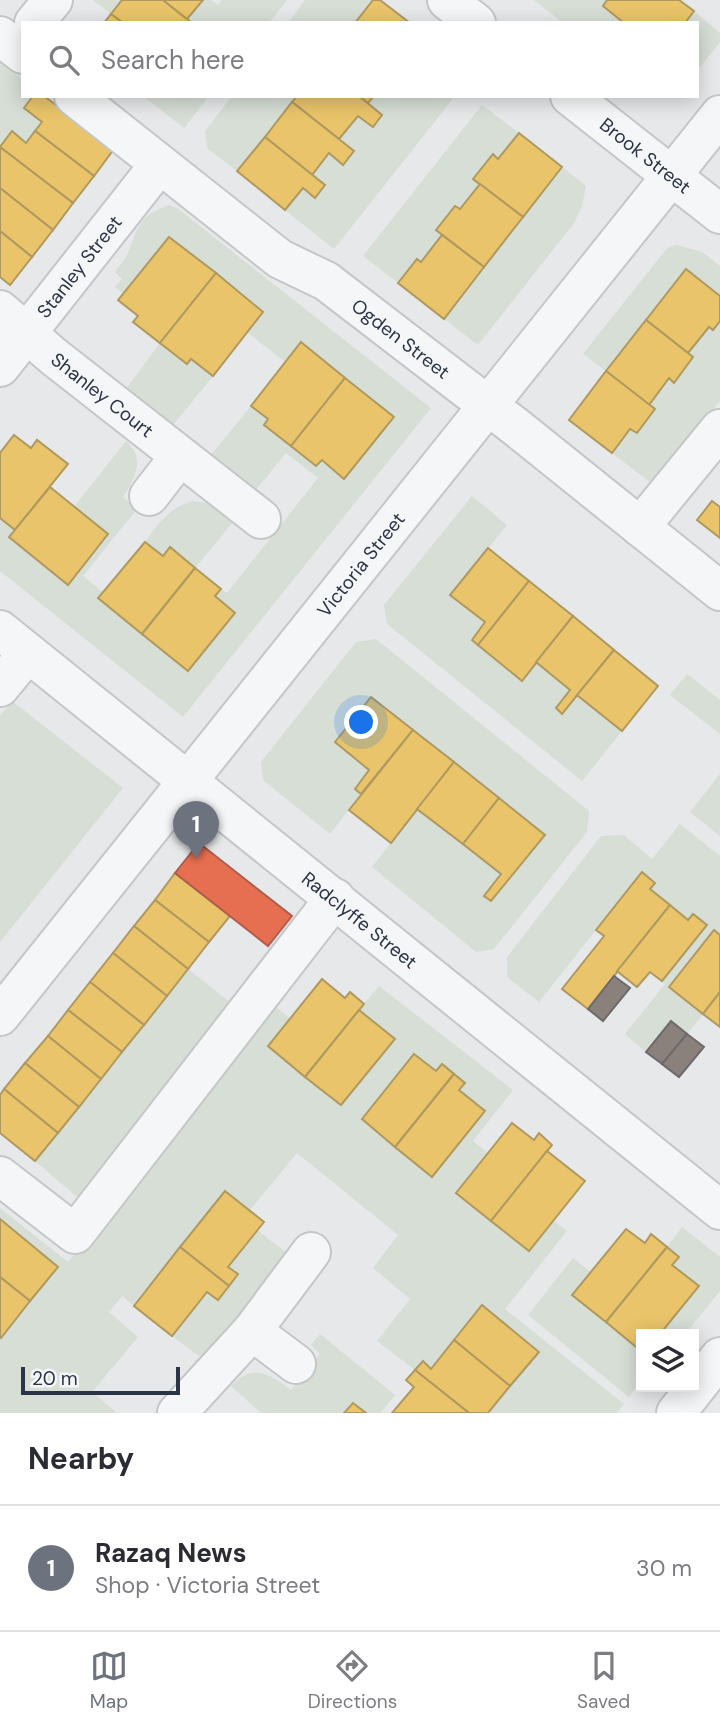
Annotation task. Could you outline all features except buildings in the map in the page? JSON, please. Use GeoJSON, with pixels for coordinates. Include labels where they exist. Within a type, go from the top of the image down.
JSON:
{"type":"FeatureCollection","features":[{"type":"Feature","properties":{"kind":"street"},"geometry":{"type":"LineString","coordinates":[[34,21],[53,0]]}},
{"type":"Feature","properties":{"kind":"street"},"geometry":{"type":"LineString","coordinates":[[447,0],[473,21]]}},
{"type":"Feature","properties":{"kind":"street","name":"Ogden Street"},"geometry":{"type":"LineString","coordinates":[[76,98],[280,259],[326,281],[720,591]]}},
{"type":"Feature","properties":{"kind":"street","name":"Brook Street"},"geometry":{"type":"LineString","coordinates":[[573,98],[720,214]]}},
{"type":"Feature","properties":{"kind":"street","name":"Victoria Street"},"geometry":{"type":"LineString","coordinates":[[0,1016],[720,115]]}},
{"type":"Feature","properties":{"kind":"street","name":"Stanley Street"},"geometry":{"type":"LineString","coordinates":[[0,367],[13,322],[159,165]]}},
{"type":"Feature","properties":{"kind":"street","name":"Shanley Court"},"geometry":{"type":"LineString","coordinates":[[13,322],[261,519]]}},
{"type":"Feature","properties":{"kind":"street"},"geometry":{"type":"LineString","coordinates":[[640,527],[720,429]]}},
{"type":"Feature","properties":{"kind":"street"},"geometry":{"type":"LineString","coordinates":[[149,496],[180,456]]}},
{"type":"Feature","properties":{"kind":"street"},"geometry":{"type":"LineString","coordinates":[[0,687],[14,642]]}},
{"type":"Feature","properties":{"kind":"street","name":"Radclyffe Street"},"geometry":{"type":"LineString","coordinates":[[14,642],[720,1210]]}},
{"type":"Feature","properties":{"kind":"street"},"geometry":{"type":"LineString","coordinates":[[0,1176],[75,1234],[335,898]]}},
{"type":"Feature","properties":{"kind":"street"},"geometry":{"type":"LineString","coordinates":[[177,1413],[252,1331],[311,1252]]}},
{"type":"Feature","properties":{"kind":"street"},"geometry":{"type":"LineString","coordinates":[[252,1331],[296,1364]]}},
{"type":"Feature","properties":{"kind":"street"},"geometry":{"type":"LineString","coordinates":[[676,1413],[720,1357]]}},
{"type":"Feature","properties":{"kind":"shaded area"},"geometry":{"type":"Polygon","coordinates":[[[93,0],[122,0],[111,14],[93,0]]]}},
{"type":"Feature","properties":{"kind":"shaded area"},"geometry":{"type":"Polygon","coordinates":[[[203,0],[211,0],[218,5],[222,0],[287,0],[271,21],[187,19],[203,0]]]}},
{"type":"Feature","properties":{"kind":"shaded area"},"geometry":{"type":"Polygon","coordinates":[[[305,0],[373,0],[357,21],[289,21],[305,0]]]}},
{"type":"Feature","properties":{"kind":"shaded area"},"geometry":{"type":"Polygon","coordinates":[[[534,0],[607,0],[603,6],[622,21],[560,21],[534,0]]]}},
{"type":"Feature","properties":{"kind":"shaded area"},"geometry":{"type":"Polygon","coordinates":[[[694,11],[720,33],[720,42],[699,68],[699,21],[686,21],[694,11]]]}},
{"type":"Feature","properties":{"kind":"shaded area"},"geometry":{"type":"Polygon","coordinates":[[[0,63],[21,79],[21,98],[34,98],[42,122],[26,143],[12,131],[0,146],[0,63]]]}},
{"type":"Feature","properties":{"kind":"shaded area"},"geometry":{"type":"Polygon","coordinates":[[[146,98],[207,98],[184,128],[146,98]]]}},
{"type":"Feature","properties":{"kind":"shaded area"},"geometry":{"type":"Polygon","coordinates":[[[230,98],[295,98],[237,171],[207,148],[205,131],[230,98]]]}},
{"type":"Feature","properties":{"kind":"shaded area"},"geometry":{"type":"Polygon","coordinates":[[[372,98],[453,98],[334,249],[285,210],[303,188],[315,198],[325,186],[312,175],[329,153],[343,164],[354,151],[339,139],[358,116],[373,127],[382,115],[368,103],[372,98]]]}},
{"type":"Feature","properties":{"kind":"shaded area"},"geometry":{"type":"Polygon","coordinates":[[[482,105],[519,133],[498,159],[492,155],[473,178],[480,184],[460,209],[455,206],[437,230],[442,235],[421,262],[416,259],[398,283],[363,256],[482,105]]]}},
{"type":"Feature","properties":{"kind":"shaded area"},"geometry":{"type":"Polygon","coordinates":[[[562,167],[586,186],[582,206],[574,223],[478,345],[444,319],[562,167]]]}},
{"type":"Feature","properties":{"kind":"shaded area"},"geometry":{"type":"Polygon","coordinates":[[[169,205],[177,208],[431,408],[183,717],[0,571],[0,518],[15,530],[74,507],[126,441],[137,461],[134,475],[123,497],[137,509],[83,576],[103,592],[99,599],[188,671],[235,613],[215,596],[221,589],[227,593],[318,478],[286,453],[255,491],[210,456],[251,406],[268,419],[265,425],[316,466],[322,460],[344,478],[394,418],[301,343],[285,362],[247,332],[263,311],[169,237],[124,294],[115,287],[122,279],[115,272],[127,256],[141,223],[151,213],[169,205]]]}},
{"type":"Feature","properties":{"kind":"shaded area"},"geometry":{"type":"Polygon","coordinates":[[[677,245],[702,252],[720,266],[720,296],[686,269],[606,371],[583,354],[664,252],[677,245]]]}},
{"type":"Feature","properties":{"kind":"shaded area"},"geometry":{"type":"Polygon","coordinates":[[[720,321],[720,401],[655,486],[612,453],[630,429],[637,433],[655,410],[649,405],[669,378],[674,382],[693,357],[688,352],[709,327],[713,330],[720,321]]]}},
{"type":"Feature","properties":{"kind":"shaded area"},"geometry":{"type":"Polygon","coordinates":[[[160,343],[187,364],[191,359],[213,376],[173,425],[126,389],[160,343]]]}},
{"type":"Feature","properties":{"kind":"shaded area"},"geometry":{"type":"Polygon","coordinates":[[[472,496],[507,525],[451,595],[485,622],[472,640],[521,681],[536,662],[570,690],[556,708],[562,713],[577,695],[622,731],[582,781],[387,624],[384,605],[472,496]]]}},
{"type":"Feature","properties":{"kind":"shaded area"},"geometry":{"type":"Polygon","coordinates":[[[194,501],[208,503],[232,523],[195,568],[170,548],[163,556],[145,542],[172,511],[194,501]]]}},
{"type":"Feature","properties":{"kind":"shaded area"},"geometry":{"type":"Polygon","coordinates":[[[376,639],[589,811],[587,832],[494,949],[476,952],[372,867],[417,809],[501,874],[484,896],[544,834],[371,697],[335,742],[369,770],[355,789],[361,794],[330,834],[263,780],[261,762],[356,642],[376,639]]]}},
{"type":"Feature","properties":{"kind":"shaded area"},"geometry":{"type":"Polygon","coordinates":[[[687,674],[720,700],[720,734],[670,695],[687,674]]]}},
{"type":"Feature","properties":{"kind":"shaded area"},"geometry":{"type":"Polygon","coordinates":[[[12,701],[123,788],[0,942],[0,716],[12,701]]]}},
{"type":"Feature","properties":{"kind":"shaded area"},"geometry":{"type":"Polygon","coordinates":[[[720,774],[720,836],[690,812],[720,774]]]}},
{"type":"Feature","properties":{"kind":"shaded area"},"geometry":{"type":"Polygon","coordinates":[[[680,824],[720,856],[720,935],[713,930],[670,986],[703,1014],[687,1034],[671,1022],[646,1052],[625,1034],[665,984],[662,981],[707,925],[694,914],[688,920],[650,889],[655,882],[642,872],[539,1002],[507,977],[507,957],[601,836],[624,835],[652,859],[680,824]]]}},
{"type":"Feature","properties":{"kind":"shaded area"},"geometry":{"type":"Polygon","coordinates":[[[188,969],[235,1006],[82,1201],[35,1161],[188,969]]]}},
{"type":"Feature","properties":{"kind":"shaded area"},"geometry":{"type":"Polygon","coordinates":[[[379,986],[513,1090],[473,1141],[488,1153],[456,1193],[529,1250],[553,1220],[567,1231],[505,1309],[624,1404],[617,1413],[488,1413],[539,1352],[482,1305],[431,1368],[423,1362],[415,1370],[377,1341],[410,1299],[373,1268],[398,1235],[297,1153],[250,1210],[225,1191],[134,1306],[122,1296],[109,1312],[138,1337],[92,1392],[117,1413],[0,1413],[0,1340],[58,1267],[0,1219],[0,1208],[68,1262],[271,1003],[291,1019],[268,1046],[341,1105],[394,1039],[359,1010],[379,986]],[[414,1054],[362,1119],[432,1176],[485,1111],[459,1090],[464,1083],[442,1064],[436,1071],[414,1054]]]}},
{"type":"Feature","properties":{"kind":"shaded area"},"geometry":{"type":"Polygon","coordinates":[[[682,1227],[720,1257],[720,1291],[689,1329],[664,1329],[699,1286],[672,1265],[679,1257],[667,1247],[682,1227]]]}},
{"type":"Feature","properties":{"kind":"shaded area"},"geometry":{"type":"Polygon","coordinates":[[[257,1230],[288,1254],[203,1359],[172,1336],[207,1292],[218,1299],[238,1275],[228,1267],[257,1230]]]}},
{"type":"Feature","properties":{"kind":"shaded area"},"geometry":{"type":"Polygon","coordinates":[[[573,1258],[591,1272],[572,1295],[636,1347],[636,1387],[629,1397],[528,1315],[573,1258]]]}},
{"type":"Feature","properties":{"kind":"shaded area"},"geometry":{"type":"Polygon","coordinates":[[[320,1334],[395,1395],[380,1413],[366,1413],[353,1403],[344,1413],[261,1413],[231,1386],[247,1375],[261,1373],[291,1390],[320,1354],[311,1345],[320,1334]]]}},
{"type":"Feature","properties":{"kind":"place","name":"Razaq News"},"geometry":{"type":"Point","coordinates":[196,859]}}]}
